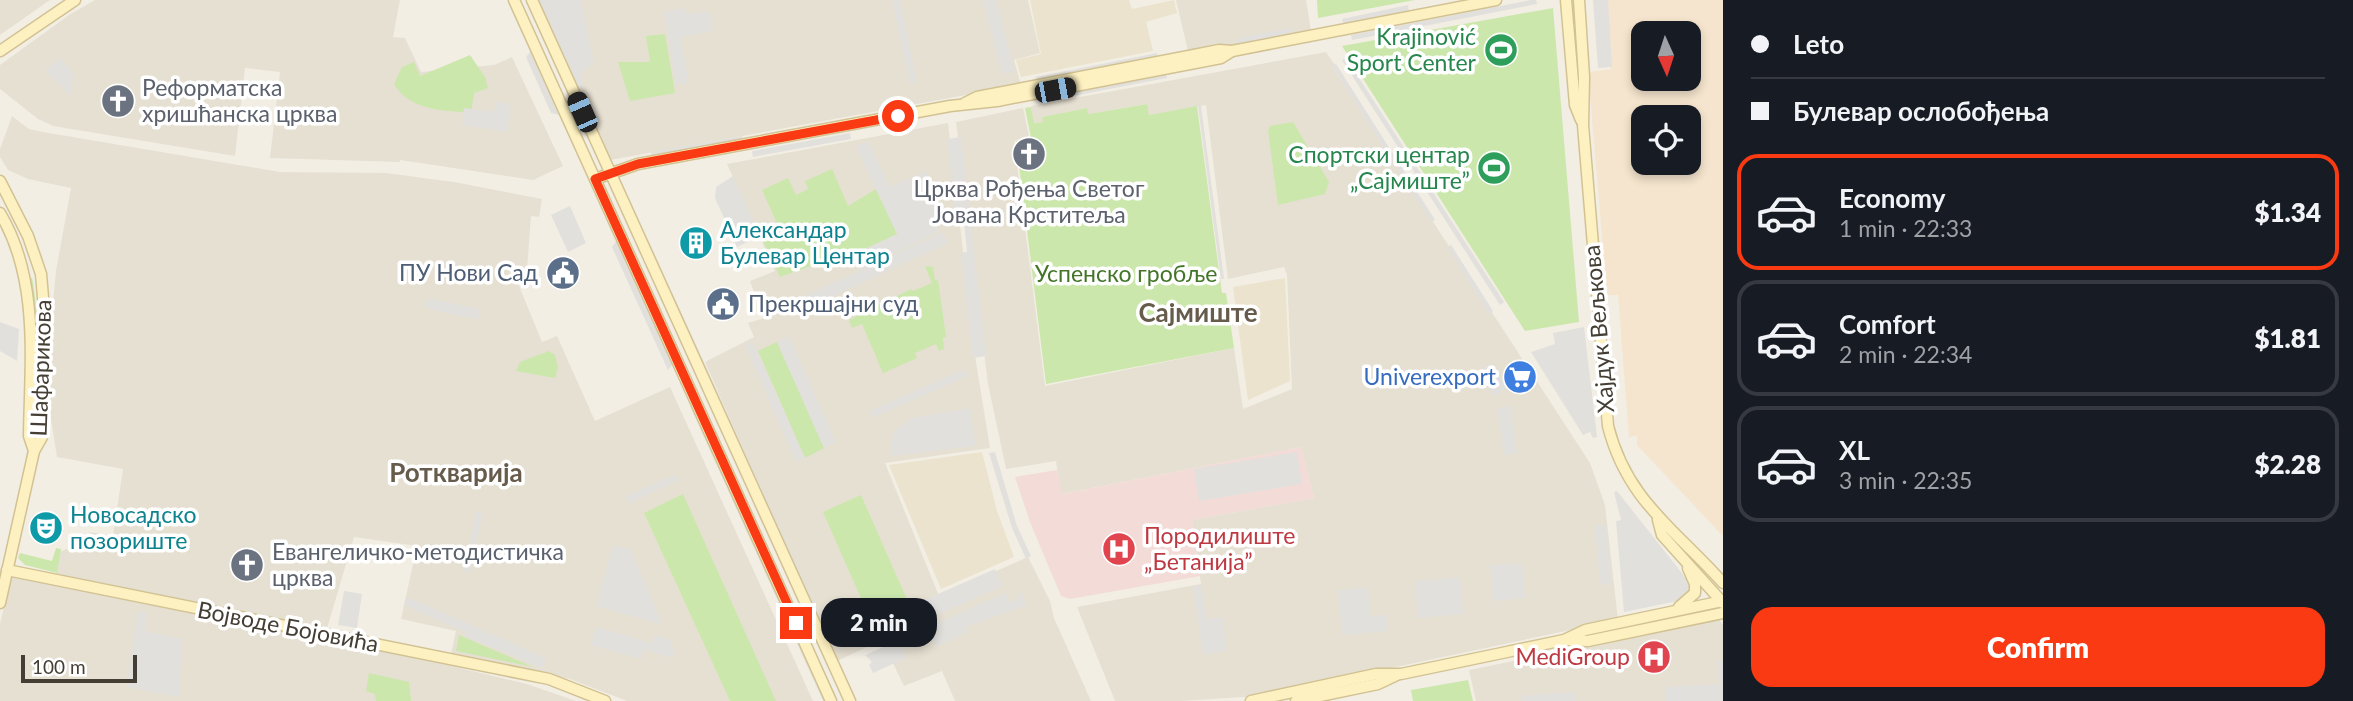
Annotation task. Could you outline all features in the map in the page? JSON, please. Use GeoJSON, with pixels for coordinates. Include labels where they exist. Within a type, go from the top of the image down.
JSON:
{"type":"FeatureCollection","features":[{"type":"Feature","properties":{"kind":"street"},"geometry":{"type":"LineString","coordinates":[[0,51],[75,0]]}},
{"type":"Feature","properties":{"kind":"street"},"geometry":{"type":"LineString","coordinates":[[514,0],[831,701]]}},
{"type":"Feature","properties":{"kind":"street"},"geometry":{"type":"LineString","coordinates":[[532,0],[850,701]]}},
{"type":"Feature","properties":{"kind":"street"},"geometry":{"type":"LineString","coordinates":[[595,179],[638,164],[1108,80],[1221,58],[1232,51],[1496,0]]}},
{"type":"Feature","properties":{"kind":"street","name":"Хајдук Вељкова"},"geometry":{"type":"LineString","coordinates":[[1566,0],[1575,105],[1583,125]]}},
{"type":"Feature","properties":{"kind":"street","name":"Хајдук Вељкова"},"geometry":{"type":"LineString","coordinates":[[1578,0],[1584,77],[1583,125],[1608,426],[1628,479],[1658,520],[1662,535],[1723,602]]}},
{"type":"Feature","properties":{"kind":"street","name":"Шафарикова"},"geometry":{"type":"LineString","coordinates":[[0,181],[28,236],[41,274],[44,309],[42,437],[34,451],[29,443],[31,328],[24,275],[14,242],[0,213]]}},
{"type":"Feature","properties":{"kind":"street"},"geometry":{"type":"LineString","coordinates":[[0,603],[34,451]]}},
{"type":"Feature","properties":{"kind":"street","name":"Хајдук Вељкова"},"geometry":{"type":"LineString","coordinates":[[1658,520],[1677,532],[1723,583]]}},
{"type":"Feature","properties":{"kind":"street"},"geometry":{"type":"LineString","coordinates":[[1671,612],[1695,593],[1695,584],[1683,558]]}},
{"type":"Feature","properties":{"kind":"street","name":"Војводе Бојовића"},"geometry":{"type":"LineString","coordinates":[[7,570],[568,685],[605,701]]}},
{"type":"Feature","properties":{"kind":"street"},"geometry":{"type":"LineString","coordinates":[[1296,701],[1378,684],[1401,674],[1564,640],[1585,630],[1723,602]]}},
{"type":"Feature","properties":{"kind":"street"},"geometry":{"type":"LineString","coordinates":[[1564,640],[1588,641],[1723,613]]}},
{"type":"Feature","properties":{"kind":"street"},"geometry":{"type":"LineString","coordinates":[[1251,701],[1376,674],[1401,674]]}},
{"type":"Feature","properties":{"kind":"shaded area"},"geometry":{"type":"Polygon","coordinates":[[[0,0],[50,0],[0,35],[0,0]]]}},
{"type":"Feature","properties":{"kind":"shaded area"},"geometry":{"type":"Polygon","coordinates":[[[95,0],[400,0],[393,37],[405,38],[421,72],[494,65],[512,57],[563,166],[533,180],[400,160],[270,158],[280,72],[245,68],[235,156],[53,126],[38,119],[0,89],[0,65],[69,15],[95,0]]]}},
{"type":"Feature","properties":{"kind":"shaded area"},"geometry":{"type":"Polygon","coordinates":[[[538,0],[581,0],[594,66],[589,66],[580,76],[583,85],[579,93],[538,0]]]}},
{"type":"Feature","properties":{"kind":"shaded area"},"geometry":{"type":"Polygon","coordinates":[[[541,0],[1028,0],[1040,53],[1014,60],[1021,85],[610,160],[541,0]]]}},
{"type":"Feature","properties":{"kind":"shaded area"},"geometry":{"type":"Polygon","coordinates":[[[892,0],[900,0],[917,82],[910,84],[892,0]]]}},
{"type":"Feature","properties":{"kind":"shaded area"},"geometry":{"type":"Polygon","coordinates":[[[983,0],[996,0],[1015,71],[1002,74],[983,0]]]}},
{"type":"Feature","properties":{"kind":"shaded area"},"geometry":{"type":"Polygon","coordinates":[[[1030,0],[1129,0],[1132,9],[1174,0],[1177,13],[1146,22],[1153,51],[1021,77],[1016,60],[1041,54],[1030,0]]]}},
{"type":"Feature","properties":{"kind":"shaded area"},"geometry":{"type":"Polygon","coordinates":[[[1176,0],[1306,0],[1311,31],[1189,55],[1176,0]]]}},
{"type":"Feature","properties":{"kind":"shaded area"},"geometry":{"type":"Polygon","coordinates":[[[1536,0],[1537,4],[1352,40],[1351,35],[1536,0]]]}},
{"type":"Feature","properties":{"kind":"shaded area"},"geometry":{"type":"Polygon","coordinates":[[[1593,0],[1608,0],[1612,67],[1598,68],[1593,0]]]}},
{"type":"Feature","properties":{"kind":"shaded area"},"geometry":{"type":"Polygon","coordinates":[[[1607,0],[1723,0],[1723,536],[1637,445],[1637,436],[1629,437],[1618,295],[1607,295],[1588,72],[1611,69],[1607,0]]]}},
{"type":"Feature","properties":{"kind":"shaded area"},"geometry":{"type":"Polygon","coordinates":[[[1408,5],[1409,12],[1344,26],[1342,19],[1408,5]]]}},
{"type":"Feature","properties":{"kind":"shaded area"},"geometry":{"type":"Polygon","coordinates":[[[685,8],[687,14],[709,11],[713,31],[681,37],[689,83],[676,85],[664,12],[685,8]]]}},
{"type":"Feature","properties":{"kind":"shaded area"},"geometry":{"type":"Polygon","coordinates":[[[1291,28],[1292,34],[1238,45],[1237,38],[1291,28]]]}},
{"type":"Feature","properties":{"kind":"shaded area"},"geometry":{"type":"Polygon","coordinates":[[[531,51],[559,115],[551,113],[526,57],[531,51]]]}},
{"type":"Feature","properties":{"kind":"shaded area"},"geometry":{"type":"Polygon","coordinates":[[[1326,52],[1335,65],[1333,68],[1590,463],[1605,505],[1618,620],[1258,696],[1182,701],[1115,701],[1077,607],[1201,584],[1192,520],[1314,498],[1301,447],[1061,494],[1056,461],[1006,469],[988,384],[956,122],[1023,108],[1029,136],[1014,141],[1045,386],[1234,348],[1243,409],[1292,389],[1287,275],[1284,267],[1228,279],[1206,105],[1149,115],[1146,104],[1088,114],[1086,108],[1043,117],[1043,122],[1033,123],[1031,106],[1326,52]]]}},
{"type":"Feature","properties":{"kind":"shaded area"},"geometry":{"type":"Polygon","coordinates":[[[1157,53],[1158,59],[1037,83],[1036,77],[1157,53]]]}},
{"type":"Feature","properties":{"kind":"shaded area"},"geometry":{"type":"Polygon","coordinates":[[[61,58],[73,73],[71,96],[45,70],[61,58]]]}},
{"type":"Feature","properties":{"kind":"shaded area"},"geometry":{"type":"Polygon","coordinates":[[[1346,58],[1504,302],[1500,305],[1342,60],[1346,58]]]}},
{"type":"Feature","properties":{"kind":"shaded area"},"geometry":{"type":"Polygon","coordinates":[[[1336,64],[1435,220],[1431,222],[1332,66],[1336,64]]]}},
{"type":"Feature","properties":{"kind":"shaded area"},"geometry":{"type":"Polygon","coordinates":[[[1166,73],[1167,78],[1062,98],[1061,93],[1166,73]]]}},
{"type":"Feature","properties":{"kind":"shaded area"},"geometry":{"type":"Polygon","coordinates":[[[496,102],[511,104],[507,132],[462,125],[464,108],[494,112],[496,102]]]}},
{"type":"Feature","properties":{"kind":"shaded area"},"geometry":{"type":"Polygon","coordinates":[[[1198,106],[1201,106],[1224,279],[1221,279],[1198,106]]]}},
{"type":"Feature","properties":{"kind":"shaded area"},"geometry":{"type":"Polygon","coordinates":[[[12,116],[29,129],[43,132],[280,172],[386,173],[454,182],[542,199],[539,217],[531,216],[527,269],[519,269],[517,281],[542,342],[557,336],[595,421],[670,387],[813,701],[627,701],[570,679],[451,654],[456,631],[401,619],[417,546],[354,537],[326,632],[55,577],[60,552],[66,549],[86,552],[89,532],[113,536],[123,469],[57,457],[48,401],[47,365],[56,271],[71,188],[28,179],[8,170],[0,157],[0,149],[12,116]]]}},
{"type":"Feature","properties":{"kind":"shaded area"},"geometry":{"type":"Polygon","coordinates":[[[948,123],[976,362],[990,448],[885,463],[939,596],[1028,557],[1050,601],[1054,618],[1091,701],[955,701],[942,671],[904,686],[882,640],[837,661],[705,362],[754,337],[748,323],[764,318],[750,281],[775,271],[727,164],[948,123]]]}},
{"type":"Feature","properties":{"kind":"shaded area"},"geometry":{"type":"Polygon","coordinates":[[[850,133],[851,139],[753,157],[752,151],[850,133]]]}},
{"type":"Feature","properties":{"kind":"shaded area"},"geometry":{"type":"Polygon","coordinates":[[[742,136],[743,142],[652,158],[651,152],[742,136]]]}},
{"type":"Feature","properties":{"kind":"shaded area"},"geometry":{"type":"Polygon","coordinates":[[[961,137],[986,356],[973,358],[961,253],[967,252],[964,221],[956,222],[947,139],[961,137]]]}},
{"type":"Feature","properties":{"kind":"shaded area"},"geometry":{"type":"Polygon","coordinates":[[[868,141],[890,187],[926,171],[939,199],[938,232],[859,270],[852,255],[897,234],[856,147],[868,141]]]}},
{"type":"Feature","properties":{"kind":"shaded area"},"geometry":{"type":"Polygon","coordinates":[[[733,176],[760,236],[737,247],[715,198],[716,187],[733,176]]]}},
{"type":"Feature","properties":{"kind":"shaded area"},"geometry":{"type":"Polygon","coordinates":[[[570,206],[586,243],[568,252],[551,215],[570,206]]]}},
{"type":"Feature","properties":{"kind":"shaded area"},"geometry":{"type":"Polygon","coordinates":[[[943,232],[948,243],[810,307],[805,296],[943,232]]]}},
{"type":"Feature","properties":{"kind":"shaded area"},"geometry":{"type":"Polygon","coordinates":[[[646,236],[834,646],[827,649],[639,239],[646,236]]]}},
{"type":"Feature","properties":{"kind":"shaded area"},"geometry":{"type":"Polygon","coordinates":[[[617,240],[673,364],[668,370],[612,247],[617,240]]]}},
{"type":"Feature","properties":{"kind":"shaded area"},"geometry":{"type":"Polygon","coordinates":[[[1451,245],[1493,311],[1489,314],[1447,247],[1451,245]]]}},
{"type":"Feature","properties":{"kind":"shaded area"},"geometry":{"type":"Polygon","coordinates":[[[1285,278],[1290,381],[1248,400],[1233,287],[1285,278]]]}},
{"type":"Feature","properties":{"kind":"shaded area"},"geometry":{"type":"Polygon","coordinates":[[[427,298],[480,309],[478,320],[425,308],[427,298]]]}},
{"type":"Feature","properties":{"kind":"shaded area"},"geometry":{"type":"Polygon","coordinates":[[[0,322],[19,329],[17,361],[0,351],[0,322]]]}},
{"type":"Feature","properties":{"kind":"shaded area"},"geometry":{"type":"Polygon","coordinates":[[[1584,327],[1597,437],[1593,438],[1590,432],[1583,435],[1531,352],[1555,344],[1553,333],[1584,327]]]}},
{"type":"Feature","properties":{"kind":"shaded area"},"geometry":{"type":"Polygon","coordinates":[[[789,336],[836,442],[824,448],[777,342],[789,336]]]}},
{"type":"Feature","properties":{"kind":"shaded area"},"geometry":{"type":"Polygon","coordinates":[[[753,342],[805,458],[796,462],[745,345],[753,342]]]}},
{"type":"Feature","properties":{"kind":"shaded area"},"geometry":{"type":"Polygon","coordinates":[[[1491,363],[1507,388],[1494,396],[1478,371],[1491,363]]]}},
{"type":"Feature","properties":{"kind":"shaded area"},"geometry":{"type":"Polygon","coordinates":[[[965,369],[968,376],[872,418],[869,411],[965,369]]]}},
{"type":"Feature","properties":{"kind":"shaded area"},"geometry":{"type":"Polygon","coordinates":[[[697,403],[831,701],[823,701],[690,406],[697,403]]]}},
{"type":"Feature","properties":{"kind":"shaded area"},"geometry":{"type":"Polygon","coordinates":[[[1510,406],[1517,453],[1504,455],[1497,408],[1510,406]]]}},
{"type":"Feature","properties":{"kind":"shaded area"},"geometry":{"type":"Polygon","coordinates":[[[970,408],[976,446],[890,456],[893,432],[912,418],[970,408]]]}},
{"type":"Feature","properties":{"kind":"shaded area","name":"Породилиште „Бетанија”"},"geometry":{"type":"Polygon","coordinates":[[[1301,447],[1314,498],[1192,520],[1200,576],[1070,599],[1061,596],[1030,522],[1015,477],[1057,470],[1062,494],[1301,447]]]}},
{"type":"Feature","properties":{"kind":"shaded area"},"geometry":{"type":"Polygon","coordinates":[[[982,452],[997,511],[1014,557],[941,589],[889,465],[982,452]]]}},
{"type":"Feature","properties":{"kind":"shaded area"},"geometry":{"type":"Polygon","coordinates":[[[995,452],[1017,526],[1031,556],[1026,559],[1012,528],[989,453],[995,452]]]}},
{"type":"Feature","properties":{"kind":"shaded area"},"geometry":{"type":"Polygon","coordinates":[[[1297,452],[1302,484],[1199,501],[1194,469],[1297,452]]]}},
{"type":"Feature","properties":{"kind":"shaded area"},"geometry":{"type":"Polygon","coordinates":[[[676,474],[679,480],[629,503],[626,496],[676,474]]]}},
{"type":"Feature","properties":{"kind":"shaded area"},"geometry":{"type":"Polygon","coordinates":[[[1617,491],[1692,586],[1687,597],[1624,612],[1616,521],[1621,520],[1614,492],[1617,491]]]}},
{"type":"Feature","properties":{"kind":"shaded area"},"geometry":{"type":"Polygon","coordinates":[[[476,511],[483,512],[470,573],[464,572],[476,511]]]}},
{"type":"Feature","properties":{"kind":"shaded area"},"geometry":{"type":"Polygon","coordinates":[[[1606,524],[1611,584],[1600,585],[1595,525],[1606,524]]]}},
{"type":"Feature","properties":{"kind":"shaded area"},"geometry":{"type":"Polygon","coordinates":[[[613,545],[630,549],[663,625],[596,606],[613,545]]]}},
{"type":"Feature","properties":{"kind":"shaded area"},"geometry":{"type":"Polygon","coordinates":[[[1522,563],[1525,598],[1493,601],[1490,565],[1522,563]]]}},
{"type":"Feature","properties":{"kind":"shaded area"},"geometry":{"type":"Polygon","coordinates":[[[995,569],[1003,586],[865,646],[858,629],[995,569]]]}},
{"type":"Feature","properties":{"kind":"shaded area"},"geometry":{"type":"Polygon","coordinates":[[[11,576],[397,653],[527,684],[576,701],[0,701],[0,624],[11,576]]]}},
{"type":"Feature","properties":{"kind":"shaded area"},"geometry":{"type":"Polygon","coordinates":[[[1460,577],[1463,614],[1418,618],[1415,581],[1460,577]]]}},
{"type":"Feature","properties":{"kind":"shaded area"},"geometry":{"type":"Polygon","coordinates":[[[1201,585],[1206,619],[1222,617],[1227,651],[1203,655],[1193,586],[1201,585]]]}},
{"type":"Feature","properties":{"kind":"shaded area"},"geometry":{"type":"Polygon","coordinates":[[[1368,587],[1370,616],[1387,615],[1388,631],[1342,635],[1338,590],[1368,587]]]}},
{"type":"Feature","properties":{"kind":"shaded area"},"geometry":{"type":"Polygon","coordinates":[[[344,591],[362,594],[357,628],[338,625],[344,591]]]}},
{"type":"Feature","properties":{"kind":"shaded area"},"geometry":{"type":"Polygon","coordinates":[[[1021,592],[1027,605],[966,627],[968,632],[936,647],[932,638],[939,634],[935,624],[1005,593],[1010,603],[1019,599],[1017,594],[1021,592]]]}},
{"type":"Feature","properties":{"kind":"shaded area"},"geometry":{"type":"Polygon","coordinates":[[[407,597],[546,658],[542,668],[464,636],[465,632],[404,605],[407,597]]]}},
{"type":"Feature","properties":{"kind":"shaded area"},"geometry":{"type":"Polygon","coordinates":[[[138,611],[147,612],[145,631],[182,639],[179,697],[127,687],[138,611]]]}},
{"type":"Feature","properties":{"kind":"shaded area"},"geometry":{"type":"Polygon","coordinates":[[[1719,620],[1723,625],[1723,701],[1476,701],[1469,670],[1719,620]]]}},
{"type":"Feature","properties":{"kind":"shaded area"},"geometry":{"type":"Polygon","coordinates":[[[596,627],[652,643],[655,635],[669,639],[675,651],[673,658],[644,650],[641,659],[591,645],[596,627]]]}},
{"type":"Feature","properties":{"kind":"shaded area"},"geometry":{"type":"Polygon","coordinates":[[[915,633],[917,637],[901,645],[906,658],[873,673],[869,665],[872,662],[865,655],[915,633]]]}},
{"type":"Feature","properties":{"kind":"shaded area"},"geometry":{"type":"Polygon","coordinates":[[[1717,661],[1723,661],[1723,701],[1665,701],[1665,687],[1719,684],[1717,661]]]}},
{"type":"Feature","properties":{"kind":"shaded area"},"geometry":{"type":"Polygon","coordinates":[[[1575,692],[1576,701],[1521,701],[1520,696],[1575,692]]]}},
{"type":"Feature","properties":{"kind":"green space"},"geometry":{"type":"Polygon","coordinates":[[[1317,0],[1415,0],[1318,18],[1317,0]]]}},
{"type":"Feature","properties":{"kind":"green space","name":"Спортски центар „Сајмиште”"},"geometry":{"type":"Polygon","coordinates":[[[1553,8],[1579,322],[1525,331],[1342,46],[1553,8]]]}},
{"type":"Feature","properties":{"kind":"green space"},"geometry":{"type":"Polygon","coordinates":[[[665,34],[675,93],[630,101],[618,62],[650,62],[646,36],[665,34]]]}},
{"type":"Feature","properties":{"kind":"green space"},"geometry":{"type":"Polygon","coordinates":[[[470,55],[485,77],[488,88],[474,93],[471,113],[439,110],[418,104],[409,100],[394,84],[402,67],[414,62],[420,76],[470,55]]]}},
{"type":"Feature","properties":{"kind":"green space","name":"Успенско гробље"},"geometry":{"type":"Polygon","coordinates":[[[1147,104],[1149,115],[1197,106],[1222,293],[1226,293],[1234,348],[1046,384],[1016,141],[1031,138],[1025,108],[1031,107],[1034,123],[1043,122],[1042,117],[1087,108],[1088,114],[1147,104]]]}},
{"type":"Feature","properties":{"kind":"green space"},"geometry":{"type":"Polygon","coordinates":[[[1293,122],[1329,182],[1325,194],[1278,205],[1268,131],[1270,126],[1293,122]]]}},
{"type":"Feature","properties":{"kind":"green space"},"geometry":{"type":"Polygon","coordinates":[[[832,169],[848,206],[876,189],[898,234],[852,255],[837,268],[830,255],[813,263],[814,265],[780,277],[761,237],[779,228],[762,190],[788,178],[796,195],[808,189],[805,181],[832,169]]]}},
{"type":"Feature","properties":{"kind":"green space"},"geometry":{"type":"Polygon","coordinates":[[[925,266],[933,267],[935,280],[938,280],[946,337],[943,338],[944,349],[939,351],[936,344],[915,353],[917,358],[883,373],[862,324],[852,328],[849,320],[911,289],[913,291],[932,283],[925,266]]]}},
{"type":"Feature","properties":{"kind":"green space"},"geometry":{"type":"Polygon","coordinates":[[[29,278],[32,278],[34,291],[40,359],[40,406],[36,434],[29,278]]]}},
{"type":"Feature","properties":{"kind":"green space"},"geometry":{"type":"Polygon","coordinates":[[[777,342],[824,448],[805,458],[758,351],[777,342]]]}},
{"type":"Feature","properties":{"kind":"green space"},"geometry":{"type":"Polygon","coordinates":[[[549,351],[555,355],[558,368],[555,378],[516,371],[520,362],[549,351]]]}},
{"type":"Feature","properties":{"kind":"green space"},"geometry":{"type":"Polygon","coordinates":[[[683,494],[776,701],[730,701],[644,513],[683,494]]]}},
{"type":"Feature","properties":{"kind":"green space"},"geometry":{"type":"Polygon","coordinates":[[[861,495],[909,604],[871,621],[823,512],[861,495]]]}},
{"type":"Feature","properties":{"kind":"green space"},"geometry":{"type":"Polygon","coordinates":[[[56,548],[61,549],[57,573],[25,565],[18,558],[20,553],[52,561],[56,548]]]}},
{"type":"Feature","properties":{"kind":"green space"},"geometry":{"type":"Polygon","coordinates":[[[459,635],[533,667],[456,651],[459,635]]]}},
{"type":"Feature","properties":{"kind":"green space"},"geometry":{"type":"Polygon","coordinates":[[[369,673],[409,682],[411,701],[376,701],[375,694],[366,691],[369,673]]]}},
{"type":"Feature","properties":{"kind":"green space"},"geometry":{"type":"Polygon","coordinates":[[[1468,680],[1473,701],[1413,701],[1411,690],[1468,680]]]}},
{"type":"Feature","properties":{"kind":"place","name":"Krajinović Sport Center"},"geometry":{"type":"Point","coordinates":[1501,50]}},
{"type":"Feature","properties":{"kind":"place","name":"Реформатска хришћанска црква"},"geometry":{"type":"Point","coordinates":[118,101]}},
{"type":"Feature","properties":{"kind":"place","name":"Црква Рођења Светог Јована Крститеља"},"geometry":{"type":"Point","coordinates":[1029,154]}},
{"type":"Feature","properties":{"kind":"place","name":"Спортски центар „Сајмиште”"},"geometry":{"type":"Point","coordinates":[1494,168]}},
{"type":"Feature","properties":{"kind":"place","name":"Александар Булевар Центар"},"geometry":{"type":"Point","coordinates":[696,243]}},
{"type":"Feature","properties":{"kind":"place","name":"ПУ Нови Сад"},"geometry":{"type":"Point","coordinates":[563,273]}},
{"type":"Feature","properties":{"kind":"place","name":"Прекршајни суд"},"geometry":{"type":"Point","coordinates":[723,304]}},
{"type":"Feature","properties":{"kind":"place","name":"Univerexport"},"geometry":{"type":"Point","coordinates":[1520,377]}},
{"type":"Feature","properties":{"kind":"place","name":"Новосадско позориште"},"geometry":{"type":"Point","coordinates":[46,528]}},
{"type":"Feature","properties":{"kind":"place","name":"Породилиште „Бетанија”"},"geometry":{"type":"Point","coordinates":[1119,549]}},
{"type":"Feature","properties":{"kind":"place","name":"Евангеличко-методистичка црква"},"geometry":{"type":"Point","coordinates":[247,565]}},
{"type":"Feature","properties":{"kind":"place","name":"MediGroup"},"geometry":{"type":"Point","coordinates":[1654,657]}},
{"type":"Feature","properties":{"kind":"district","name":"Сајмиште"},"geometry":{"type":"Point","coordinates":[1198,313]}},
{"type":"Feature","properties":{"kind":"district","name":"Роткварија"},"geometry":{"type":"Point","coordinates":[456,473]}},
{"type":"Feature","properties":{"kind":"route"},"geometry":{"type":"LineString","coordinates":[[796,623],[595,179],[638,164],[898,116]]}}]}
